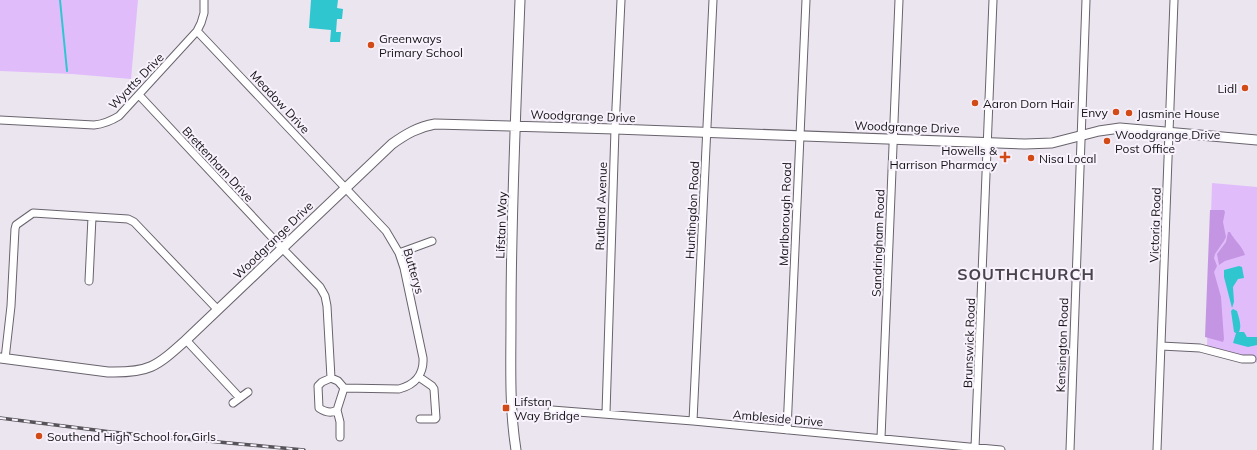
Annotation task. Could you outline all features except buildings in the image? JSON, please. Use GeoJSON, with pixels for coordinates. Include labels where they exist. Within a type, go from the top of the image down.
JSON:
{"type":"FeatureCollection","features":[{"type":"Feature","properties":{"kind":"street","name":"Wyatts Drive"},"geometry":{"type":"LineString","coordinates":[[0,120],[94,125],[112,121],[119,116],[139,95],[197,30],[204,12],[204,0]]}},
{"type":"Feature","properties":{"kind":"street","name":"Lifstan Way"},"geometry":{"type":"LineString","coordinates":[[516,450],[513,431],[512,407],[511,272],[520,0]]}},
{"type":"Feature","properties":{"kind":"street","name":"Rutland Avenue"},"geometry":{"type":"LineString","coordinates":[[606,413],[614,129],[621,0]]}},
{"type":"Feature","properties":{"kind":"street","name":"Huntingdon Road"},"geometry":{"type":"LineString","coordinates":[[694,421],[713,0]]}},
{"type":"Feature","properties":{"kind":"street","name":"Marlborough Road"},"geometry":{"type":"LineString","coordinates":[[787,430],[806,0]]}},
{"type":"Feature","properties":{"kind":"street","name":"Sandringham Road"},"geometry":{"type":"LineString","coordinates":[[881,438],[899,0]]}},
{"type":"Feature","properties":{"kind":"street","name":"Brunswick Road"},"geometry":{"type":"LineString","coordinates":[[975,448],[993,0]]}},
{"type":"Feature","properties":{"kind":"street","name":"Kensington Road"},"geometry":{"type":"LineString","coordinates":[[1070,450],[1086,0]]}},
{"type":"Feature","properties":{"kind":"street","name":"Victoria Road"},"geometry":{"type":"LineString","coordinates":[[1157,450],[1174,0]]}},
{"type":"Feature","properties":{"kind":"street","name":"Meadow Drive"},"geometry":{"type":"LineString","coordinates":[[197,30],[346,188]]}},
{"type":"Feature","properties":{"kind":"street","name":"Brettenham Drive"},"geometry":{"type":"LineString","coordinates":[[139,95],[282,248]]}},
{"type":"Feature","properties":{"kind":"street","name":"Woodgrange Drive"},"geometry":{"type":"LineString","coordinates":[[2,359],[108,372],[136,372],[159,363],[218,310],[392,144],[417,128],[435,124],[1044,144],[1104,130],[1120,128],[1257,140]]}},
{"type":"Feature","properties":{"kind":"street","name":"Butterys"},"geometry":{"type":"LineString","coordinates":[[346,188],[386,231],[399,253],[404,268],[423,358],[422,371],[419,377]]}},
{"type":"Feature","properties":{"kind":"street"},"geometry":{"type":"LineString","coordinates":[[2,359],[11,306],[15,229],[16,225],[33,213],[128,219],[134,222],[218,310]]}},
{"type":"Feature","properties":{"kind":"street"},"geometry":{"type":"LineString","coordinates":[[89,281],[92,217]]}},
{"type":"Feature","properties":{"kind":"street"},"geometry":{"type":"LineString","coordinates":[[399,253],[432,241]]}},
{"type":"Feature","properties":{"kind":"street"},"geometry":{"type":"LineString","coordinates":[[282,248],[320,287],[325,296],[327,306],[331,378]]}},
{"type":"Feature","properties":{"kind":"street"},"geometry":{"type":"LineString","coordinates":[[186,340],[240,398]]}},
{"type":"Feature","properties":{"kind":"street"},"geometry":{"type":"LineString","coordinates":[[1161,346],[1200,348],[1242,359],[1252,359]]}},
{"type":"Feature","properties":{"kind":"street"},"geometry":{"type":"LineString","coordinates":[[337,410],[334,412],[323,411],[319,408],[318,403],[318,386],[322,382],[331,378],[338,381],[344,388],[399,389],[412,384],[419,377],[432,386],[435,394],[436,418],[420,419]]}},
{"type":"Feature","properties":{"kind":"street"},"geometry":{"type":"LineString","coordinates":[[340,437],[340,422],[337,410],[344,388]]}},
{"type":"Feature","properties":{"kind":"street"},"geometry":{"type":"LineString","coordinates":[[233,403],[248,392]]}},
{"type":"Feature","properties":{"kind":"street","name":"Ambleside Drive"},"geometry":{"type":"LineString","coordinates":[[552,410],[606,413],[1001,450]]}},
{"type":"Feature","properties":{"kind":"shaded area"},"geometry":{"type":"Polygon","coordinates":[[[0,0],[138,0],[131,79],[72,74],[0,71],[0,0]]]}},
{"type":"Feature","properties":{"kind":"shaded area"},"geometry":{"type":"Polygon","coordinates":[[[1212,183],[1257,187],[1257,363],[1255,362],[1255,356],[1241,357],[1207,347],[1212,183]]]}},
{"type":"Feature","properties":{"kind":"shaded area"},"geometry":{"type":"Polygon","coordinates":[[[1210,210],[1224,210],[1225,212],[1223,222],[1226,237],[1214,258],[1217,266],[1214,272],[1221,297],[1223,342],[1205,337],[1210,210]]]}},
{"type":"Feature","properties":{"kind":"shaded area"},"geometry":{"type":"Polygon","coordinates":[[[1228,232],[1230,232],[1245,255],[1225,261],[1219,265],[1217,254],[1226,242],[1228,232]]]}},
{"type":"Feature","properties":{"kind":"water"},"geometry":{"type":"Polygon","coordinates":[[[311,0],[338,0],[337,8],[343,9],[342,19],[337,19],[336,32],[341,32],[340,42],[330,42],[331,30],[309,28],[311,0]]]}},
{"type":"Feature","properties":{"kind":"water"},"geometry":{"type":"Polygon","coordinates":[[[1239,266],[1242,267],[1244,278],[1238,279],[1233,287],[1234,302],[1232,308],[1224,277],[1224,270],[1239,266]]]}},
{"type":"Feature","properties":{"kind":"water"},"geometry":{"type":"Polygon","coordinates":[[[1233,309],[1237,311],[1240,327],[1239,332],[1244,332],[1247,337],[1257,337],[1257,345],[1248,347],[1233,343],[1236,333],[1234,332],[1231,311],[1233,309]]]}},
{"type":"Feature","properties":{"kind":"waterway"},"geometry":{"type":"LineString","coordinates":[[60,0],[67,71]]}},
{"type":"Feature","properties":{"kind":"railway"},"geometry":{"type":"LineString","coordinates":[[0,418],[111,432],[304,450]]}},
{"type":"Feature","properties":{"kind":"place","name":"Greenways Primary School"},"geometry":{"type":"Point","coordinates":[371,45]}},
{"type":"Feature","properties":{"kind":"place","name":"Lidl"},"geometry":{"type":"Point","coordinates":[1245,88]}},
{"type":"Feature","properties":{"kind":"place","name":"Aaron Dorn Hair"},"geometry":{"type":"Point","coordinates":[975,103]}},
{"type":"Feature","properties":{"kind":"place","name":"Envy"},"geometry":{"type":"Point","coordinates":[1116,112]}},
{"type":"Feature","properties":{"kind":"place","name":"Jasmine House"},"geometry":{"type":"Point","coordinates":[1129,113]}},
{"type":"Feature","properties":{"kind":"place","name":"Woodgrange Drive Post Office"},"geometry":{"type":"Point","coordinates":[1107,141]}},
{"type":"Feature","properties":{"kind":"place","name":"Howells & Harrison Pharmacy"},"geometry":{"type":"Point","coordinates":[1005,157]}},
{"type":"Feature","properties":{"kind":"place","name":"Nisa Local"},"geometry":{"type":"Point","coordinates":[1031,158]}},
{"type":"Feature","properties":{"kind":"place","name":"Lifstan Way Bridge"},"geometry":{"type":"Point","coordinates":[506,408]}},
{"type":"Feature","properties":{"kind":"place","name":"Southend High School for Girls"},"geometry":{"type":"Point","coordinates":[39,436]}},
{"type":"Feature","properties":{"kind":"district","name":"SOUTHCHURCH"},"geometry":{"type":"Point","coordinates":[1026,274]}}]}
